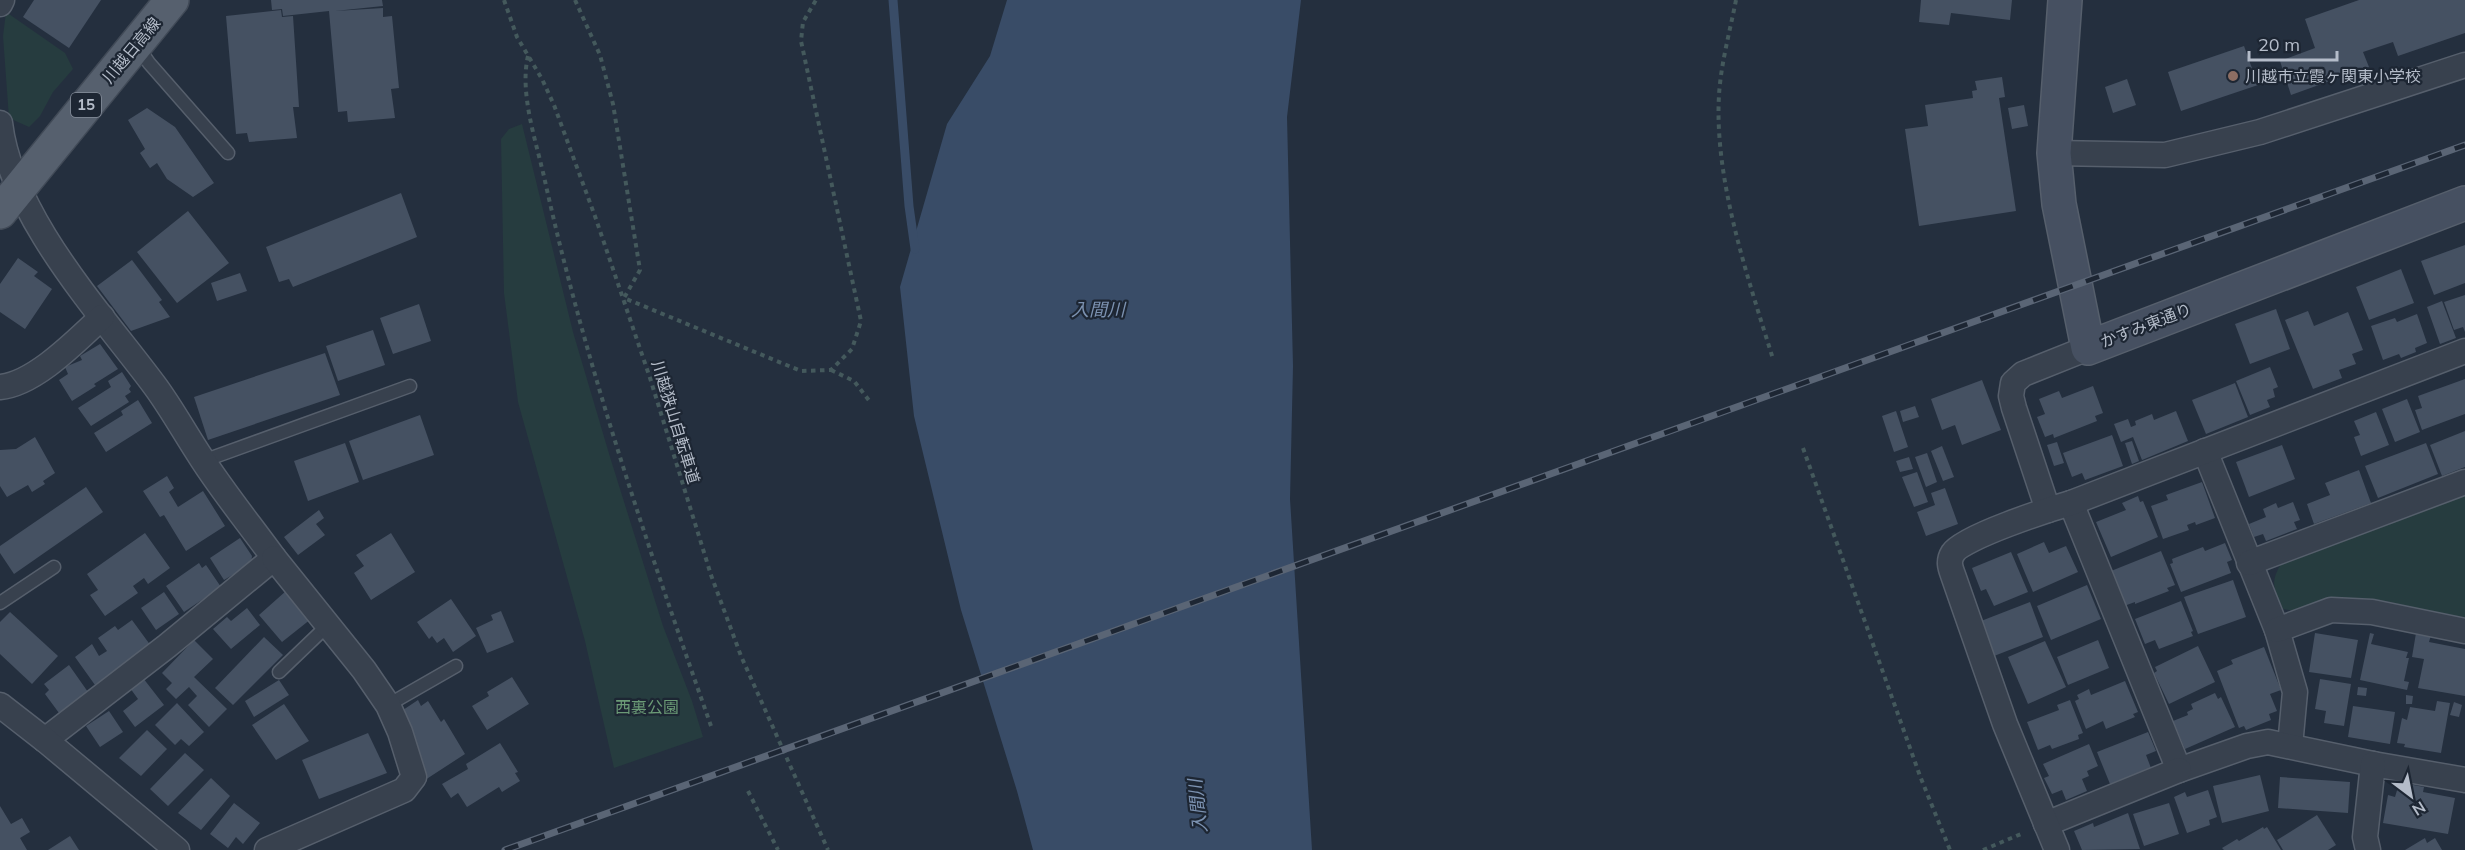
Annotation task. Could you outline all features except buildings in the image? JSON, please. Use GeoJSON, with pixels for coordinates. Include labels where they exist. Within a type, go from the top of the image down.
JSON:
{"type":"FeatureCollection","features":[{"type":"Feature","properties":{"kind":"main road","name":"川越日高線"},"geometry":{"type":"LineString","coordinates":[[10,200],[172,0]]}},
{"type":"Feature","properties":{"kind":"street","name":"かすみ東通り"},"geometry":{"type":"LineString","coordinates":[[2065,0],[2054,153],[2059,204],[2088,348],[2465,203]]}},
{"type":"Feature","properties":{"kind":"street"},"geometry":{"type":"LineString","coordinates":[[2054,153],[2164,155],[2260,132],[2465,65]]}},
{"type":"Feature","properties":{"kind":"street"},"geometry":{"type":"LineString","coordinates":[[0,123],[7,160],[10,200],[38,226],[274,558],[364,670],[388,705],[400,732],[414,777],[404,790],[267,850]]}},
{"type":"Feature","properties":{"kind":"street"},"geometry":{"type":"LineString","coordinates":[[0,387],[11,386],[55,360],[102,317]]}},
{"type":"Feature","properties":{"kind":"street"},"geometry":{"type":"LineString","coordinates":[[2048,510],[2014,408],[2013,383],[2023,374],[2088,348]]}},
{"type":"Feature","properties":{"kind":"street"},"geometry":{"type":"LineString","coordinates":[[2057,850],[2005,723],[1949,561],[1954,551],[1966,542],[2465,351]]}},
{"type":"Feature","properties":{"kind":"street"},"geometry":{"type":"LineString","coordinates":[[2205,451],[2277,630],[2295,692],[2290,747]]}},
{"type":"Feature","properties":{"kind":"street"},"geometry":{"type":"LineString","coordinates":[[2249,563],[2465,482]]}},
{"type":"Feature","properties":{"kind":"street"},"geometry":{"type":"LineString","coordinates":[[2071,503],[2179,771]]}},
{"type":"Feature","properties":{"kind":"street"},"geometry":{"type":"LineString","coordinates":[[45,740],[167,646],[274,558]]}},
{"type":"Feature","properties":{"kind":"street"},"geometry":{"type":"LineString","coordinates":[[2277,630],[2331,610],[2372,612],[2465,631]]}},
{"type":"Feature","properties":{"kind":"street"},"geometry":{"type":"LineString","coordinates":[[0,705],[177,850]]}},
{"type":"Feature","properties":{"kind":"street"},"geometry":{"type":"LineString","coordinates":[[2046,824],[2179,771],[2247,746],[2268,742],[2465,780]]}},
{"type":"Feature","properties":{"kind":"street"},"geometry":{"type":"LineString","coordinates":[[2368,850],[2365,837],[2373,764]]}},
{"type":"Feature","properties":{"kind":"lane"},"geometry":{"type":"LineString","coordinates":[[136,43],[150,63],[228,153]]}},
{"type":"Feature","properties":{"kind":"lane"},"geometry":{"type":"LineString","coordinates":[[203,461],[410,386]]}},
{"type":"Feature","properties":{"kind":"lane"},"geometry":{"type":"LineString","coordinates":[[0,603],[54,567]]}},
{"type":"Feature","properties":{"kind":"lane"},"geometry":{"type":"LineString","coordinates":[[279,672],[328,625]]}},
{"type":"Feature","properties":{"kind":"lane"},"geometry":{"type":"LineString","coordinates":[[388,705],[456,666]]}},
{"type":"Feature","properties":{"kind":"path","name":"川越狭山自転車道"},"geometry":{"type":"LineString","coordinates":[[504,0],[517,37],[542,79],[554,105],[624,298],[711,575],[741,656],[828,850]]}},
{"type":"Feature","properties":{"kind":"path"},"geometry":{"type":"LineString","coordinates":[[575,0],[600,55],[616,126],[640,270],[624,298],[801,371],[831,370],[855,381],[871,403]]}},
{"type":"Feature","properties":{"kind":"path"},"geometry":{"type":"LineString","coordinates":[[816,0],[803,22],[801,41],[861,321],[852,349],[831,370]]}},
{"type":"Feature","properties":{"kind":"path"},"geometry":{"type":"LineString","coordinates":[[1736,0],[1719,95],[1721,145],[1733,225],[1773,359]]}},
{"type":"Feature","properties":{"kind":"path"},"geometry":{"type":"LineString","coordinates":[[528,56],[525,70],[526,93],[554,221],[577,309],[648,547],[711,726]]}},
{"type":"Feature","properties":{"kind":"path"},"geometry":{"type":"LineString","coordinates":[[1803,448],[1920,776],[1950,850]]}},
{"type":"Feature","properties":{"kind":"path"},"geometry":{"type":"LineString","coordinates":[[748,791],[778,850]]}},
{"type":"Feature","properties":{"kind":"path"},"geometry":{"type":"LineString","coordinates":[[1983,850],[2022,834]]}},
{"type":"Feature","properties":{"kind":"green space"},"geometry":{"type":"Polygon","coordinates":[[[6,12],[65,53],[73,69],[53,92],[40,116],[29,127],[9,118],[3,36],[6,12]]]}},
{"type":"Feature","properties":{"kind":"green space","name":"西裏公園"},"geometry":{"type":"Polygon","coordinates":[[[522,124],[573,332],[663,626],[692,701],[703,737],[614,768],[585,641],[518,402],[504,293],[501,139],[509,129],[522,124]]]}},
{"type":"Feature","properties":{"kind":"green space"},"geometry":{"type":"Polygon","coordinates":[[[2465,494],[2465,619],[2385,601],[2334,598],[2301,612],[2283,609],[2274,585],[2282,562],[2465,494]]]}},
{"type":"Feature","properties":{"kind":"water","name":"入間川"},"geometry":{"type":"Polygon","coordinates":[[[1007,0],[1301,0],[1287,117],[1293,366],[1290,499],[1312,850],[1033,850],[961,610],[914,416],[900,287],[947,124],[990,56],[1007,0]]]}},
{"type":"Feature","properties":{"kind":"waterway"},"geometry":{"type":"LineString","coordinates":[[893,0],[909,206],[915,249]]}},
{"type":"Feature","properties":{"kind":"railway"},"geometry":{"type":"LineString","coordinates":[[505,850],[2465,145]]}},
{"type":"Feature","properties":{"kind":"place","name":"川越市立霞ヶ関東小学校"},"geometry":{"type":"Point","coordinates":[2233,76]}}]}
